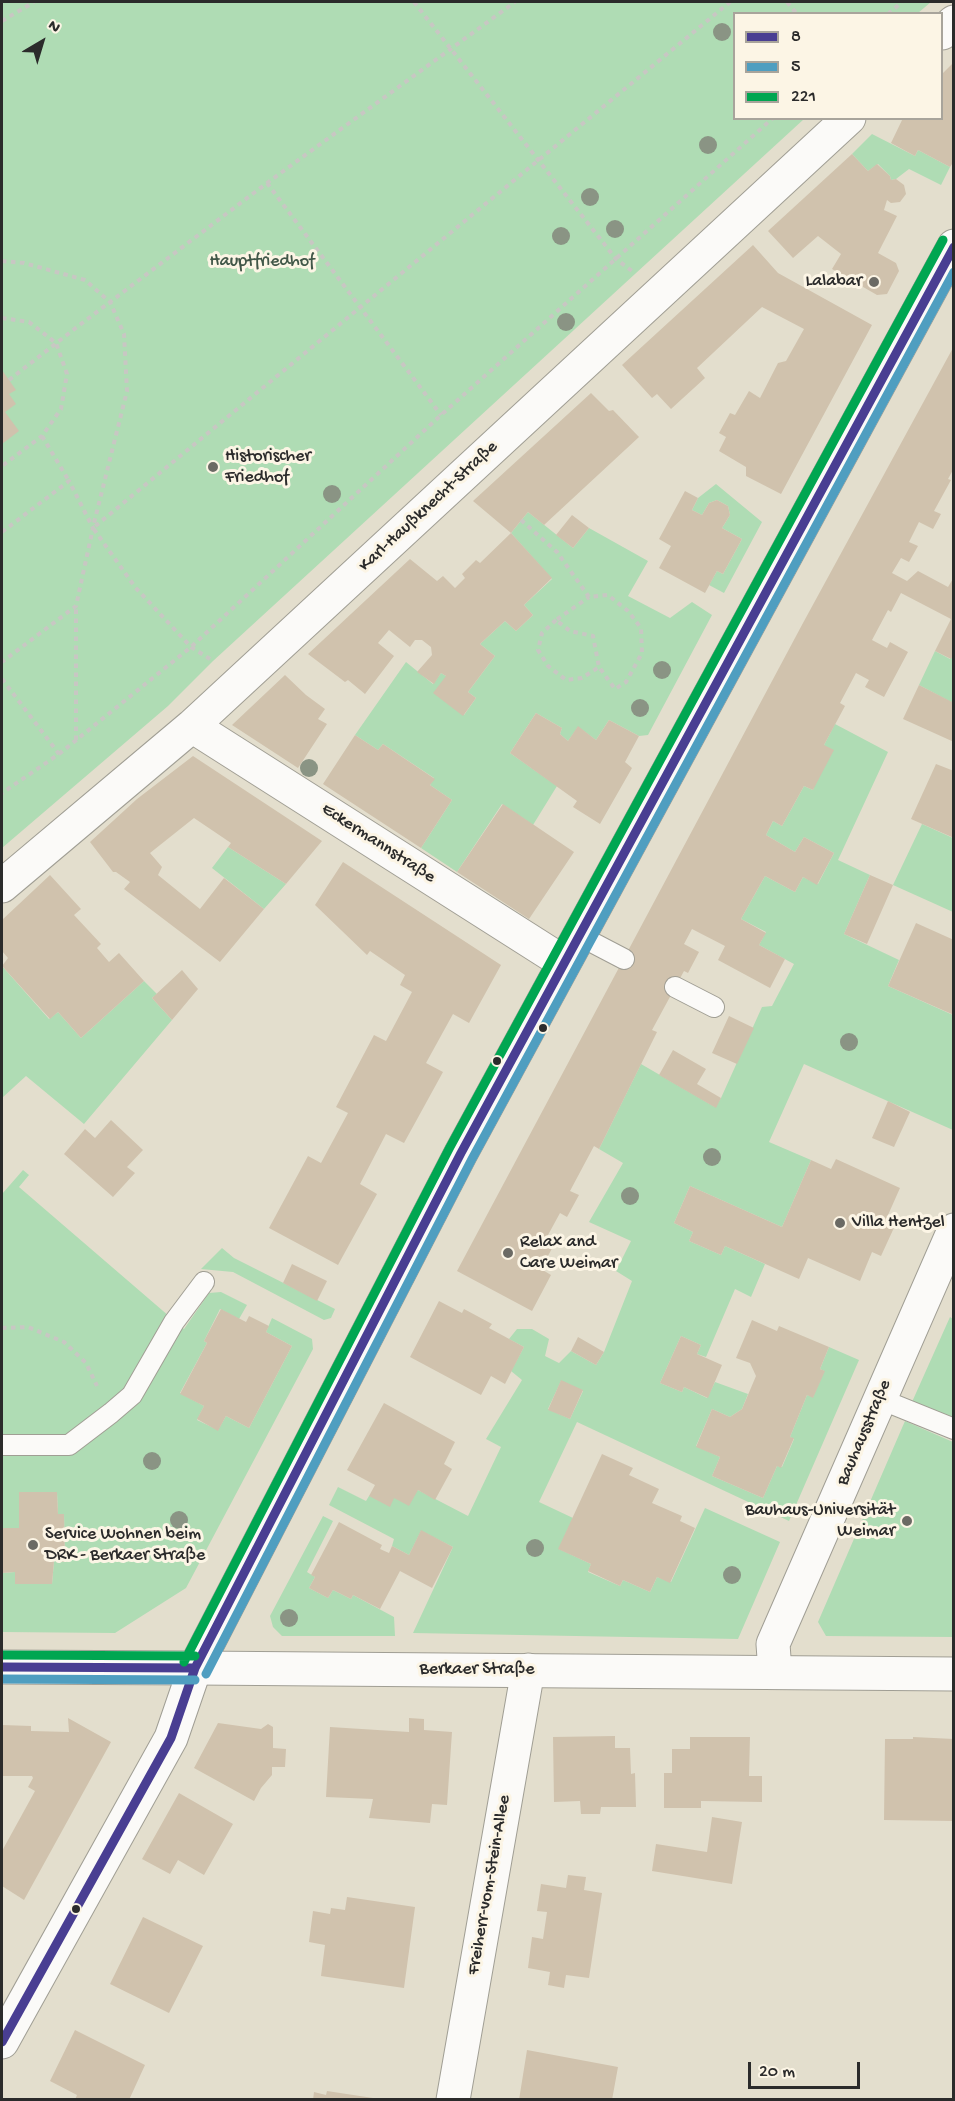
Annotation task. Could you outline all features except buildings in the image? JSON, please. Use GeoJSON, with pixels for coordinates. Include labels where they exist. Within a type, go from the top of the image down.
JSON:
{"type":"FeatureCollection","features":[{"type":"Feature","properties":{"kind":"street","name":"Karl-Haußknecht-Straße"},"geometry":{"type":"LineString","coordinates":[[2,886],[192,726],[847,120]]}},
{"type":"Feature","properties":{"kind":"street"},"geometry":{"type":"LineString","coordinates":[[2,2042],[171,1738],[195,1668],[461,1153],[954,246]]}},
{"type":"Feature","properties":{"kind":"street","name":"Eckermannstraße"},"geometry":{"type":"LineString","coordinates":[[192,726],[571,949]]}},
{"type":"Feature","properties":{"kind":"street","name":"Bauhausstraße"},"geometry":{"type":"LineString","coordinates":[[775,1672],[773,1644],[954,1230]]}},
{"type":"Feature","properties":{"kind":"street","name":"Berkaer Straße"},"geometry":{"type":"LineString","coordinates":[[2,1667],[954,1674]]}},
{"type":"Feature","properties":{"kind":"street","name":"Freiherr-vom-Stein-Allee"},"geometry":{"type":"LineString","coordinates":[[453,2100],[528,1670]]}},
{"type":"Feature","properties":{"kind":"lane"},"geometry":{"type":"LineString","coordinates":[[571,949],[624,959]]}},
{"type":"Feature","properties":{"kind":"lane"},"geometry":{"type":"LineString","coordinates":[[675,987],[714,1007]]}},
{"type":"Feature","properties":{"kind":"lane"},"geometry":{"type":"LineString","coordinates":[[2,1445],[69,1445],[111,1413],[132,1395],[174,1322],[204,1282]]}},
{"type":"Feature","properties":{"kind":"lane"},"geometry":{"type":"LineString","coordinates":[[880,1399],[954,1429]]}},
{"type":"Feature","properties":{"kind":"path"},"geometry":{"type":"LineString","coordinates":[[2,21],[34,2]]}},
{"type":"Feature","properties":{"kind":"path"},"geometry":{"type":"LineString","coordinates":[[414,2],[616,259],[635,274]]}},
{"type":"Feature","properties":{"kind":"path"},"geometry":{"type":"LineString","coordinates":[[9,380],[267,183],[514,2]]}},
{"type":"Feature","properties":{"kind":"path"},"geometry":{"type":"LineString","coordinates":[[93,528],[730,2]]}},
{"type":"Feature","properties":{"kind":"path"},"geometry":{"type":"LineString","coordinates":[[890,12],[902,2]]}},
{"type":"Feature","properties":{"kind":"path"},"geometry":{"type":"LineString","coordinates":[[2,793],[60,754],[191,646],[441,415],[771,120]]}},
{"type":"Feature","properties":{"kind":"path"},"geometry":{"type":"LineString","coordinates":[[267,183],[441,415]]}},
{"type":"Feature","properties":{"kind":"path"},"geometry":{"type":"LineString","coordinates":[[2,261],[24,262],[85,280],[110,302],[124,334],[127,392],[76,606],[76,741]]}},
{"type":"Feature","properties":{"kind":"path"},"geometry":{"type":"LineString","coordinates":[[2,318],[29,322],[56,343],[66,374],[61,409],[42,436],[2,466]]}},
{"type":"Feature","properties":{"kind":"path"},"geometry":{"type":"LineString","coordinates":[[42,436],[93,528],[135,586],[191,646],[213,661]]}},
{"type":"Feature","properties":{"kind":"path"},"geometry":{"type":"LineString","coordinates":[[2,532],[69,481]]}},
{"type":"Feature","properties":{"kind":"path"},"geometry":{"type":"LineString","coordinates":[[521,520],[557,552],[589,597]]}},
{"type":"Feature","properties":{"kind":"path"},"geometry":{"type":"LineString","coordinates":[[556,620],[570,631],[593,636],[599,667],[615,689],[626,682],[642,653],[641,628],[628,611],[608,595],[589,597],[556,620],[542,633],[538,650],[548,666],[566,680],[582,678],[599,667]]}},
{"type":"Feature","properties":{"kind":"path"},"geometry":{"type":"LineString","coordinates":[[2,662],[76,606]]}},
{"type":"Feature","properties":{"kind":"path"},"geometry":{"type":"LineString","coordinates":[[2,679],[60,754]]}},
{"type":"Feature","properties":{"kind":"path"},"geometry":{"type":"LineString","coordinates":[[2,1328],[28,1327],[64,1342],[86,1363],[111,1413]]}},
{"type":"Feature","properties":{"kind":"green space","name":"Hauptfriedhof"},"geometry":{"type":"Polygon","coordinates":[[[2,2],[931,2],[919,12],[733,12],[733,120],[803,120],[213,661],[168,706],[2,848],[2,2]]]}},
{"type":"Feature","properties":{"kind":"green space"},"geometry":{"type":"Polygon","coordinates":[[[872,134],[915,156],[918,150],[950,167],[941,185],[909,169],[891,180],[878,164],[868,171],[852,154],[872,134]]]}},
{"type":"Feature","properties":{"kind":"green space"},"geometry":{"type":"Polygon","coordinates":[[[716,484],[762,522],[724,593],[709,585],[717,571],[723,574],[742,539],[722,528],[730,515],[728,506],[717,500],[709,503],[702,515],[692,510],[698,498],[716,484]]]}},
{"type":"Feature","properties":{"kind":"green space"},"geometry":{"type":"Polygon","coordinates":[[[528,512],[573,548],[589,528],[648,561],[628,596],[670,618],[692,602],[712,615],[648,735],[639,736],[609,720],[596,740],[578,727],[568,741],[560,734],[562,728],[536,713],[510,753],[557,786],[533,825],[502,804],[457,872],[421,848],[452,800],[430,785],[434,778],[383,744],[378,750],[355,735],[406,662],[433,684],[441,673],[446,676],[464,715],[476,698],[468,692],[495,656],[480,644],[505,621],[516,631],[533,615],[524,605],[552,579],[511,533],[528,512]]]}},
{"type":"Feature","properties":{"kind":"green space"},"geometry":{"type":"Polygon","coordinates":[[[935,651],[950,659],[953,654],[953,703],[919,685],[935,651]]]}},
{"type":"Feature","properties":{"kind":"green space"},"geometry":{"type":"Polygon","coordinates":[[[835,724],[888,752],[838,860],[870,875],[844,934],[899,960],[888,986],[953,1015],[953,1130],[804,1064],[769,1142],[811,1160],[782,1227],[690,1186],[674,1223],[693,1232],[689,1241],[721,1255],[725,1246],[765,1264],[751,1297],[735,1289],[706,1357],[697,1354],[701,1345],[681,1336],[660,1383],[682,1392],[684,1387],[707,1398],[715,1382],[748,1394],[742,1409],[730,1417],[712,1409],[696,1446],[720,1457],[712,1476],[763,1498],[777,1466],[782,1467],[794,1439],[790,1437],[807,1395],[813,1397],[824,1371],[820,1369],[829,1347],[859,1360],[789,1521],[577,1422],[539,1502],[573,1518],[559,1549],[591,1564],[588,1572],[620,1586],[623,1580],[650,1592],[657,1577],[671,1582],[705,1508],[780,1542],[738,1639],[413,1633],[453,1547],[421,1531],[409,1555],[392,1546],[394,1539],[329,1505],[338,1487],[366,1501],[369,1496],[394,1498],[418,1490],[468,1516],[501,1447],[486,1439],[522,1380],[511,1371],[524,1347],[509,1339],[517,1329],[532,1329],[549,1339],[545,1356],[559,1363],[571,1351],[596,1365],[604,1352],[632,1281],[616,1271],[631,1241],[589,1222],[623,1163],[599,1149],[641,1064],[715,1107],[721,1098],[762,1007],[772,1006],[794,964],[759,945],[766,932],[741,919],[765,876],[795,892],[803,877],[818,884],[834,853],[804,837],[795,852],[766,835],[773,821],[782,826],[804,786],[813,790],[824,745],[835,724]],[[561,1381],[548,1409],[570,1419],[583,1391],[561,1381]]]}},
{"type":"Feature","properties":{"kind":"green space"},"geometry":{"type":"Polygon","coordinates":[[[922,824],[953,838],[953,912],[893,885],[922,824]]]}},
{"type":"Feature","properties":{"kind":"green space"},"geometry":{"type":"Polygon","coordinates":[[[228,847],[286,884],[264,909],[212,868],[228,847]]]}},
{"type":"Feature","properties":{"kind":"green space"},"geometry":{"type":"Polygon","coordinates":[[[2,966],[49,1019],[58,1012],[81,1038],[144,981],[157,994],[152,998],[172,1020],[84,1124],[26,1076],[2,1098],[2,966]]]}},
{"type":"Feature","properties":{"kind":"green space"},"geometry":{"type":"Polygon","coordinates":[[[23,1170],[29,1175],[19,1187],[184,1329],[209,1293],[221,1292],[247,1305],[239,1319],[220,1309],[204,1341],[207,1343],[180,1393],[204,1406],[197,1420],[218,1430],[226,1416],[249,1428],[292,1346],[266,1332],[272,1318],[312,1339],[313,1349],[186,1588],[115,1633],[2,1632],[2,1573],[15,1572],[15,1584],[52,1584],[54,1561],[65,1561],[64,1515],[58,1514],[57,1493],[19,1492],[19,1528],[2,1528],[2,1194],[23,1170]]]}},
{"type":"Feature","properties":{"kind":"green space"},"geometry":{"type":"Polygon","coordinates":[[[222,1248],[234,1258],[335,1309],[331,1318],[324,1320],[233,1272],[201,1269],[222,1248]]]}},
{"type":"Feature","properties":{"kind":"green space"},"geometry":{"type":"Polygon","coordinates":[[[950,1317],[953,1319],[953,1419],[912,1402],[950,1317]]]}},
{"type":"Feature","properties":{"kind":"green space","name":"Bauhaus-Universität Weimar"},"geometry":{"type":"Polygon","coordinates":[[[905,1421],[953,1442],[953,1637],[826,1636],[818,1622],[905,1421]]]}},
{"type":"Feature","properties":{"kind":"green space"},"geometry":{"type":"Polygon","coordinates":[[[323,1516],[333,1521],[307,1572],[315,1577],[309,1588],[328,1598],[333,1590],[351,1599],[353,1595],[394,1617],[395,1636],[282,1636],[273,1627],[270,1616],[323,1516]]]}},
{"type":"Feature","properties":{"kind":"transit line","name":"221"},"geometry":{"type":"LineString","coordinates":[[184,1662],[450,1147],[943,240]]}},
{"type":"Feature","properties":{"kind":"transit line","name":"8"},"geometry":{"type":"LineString","coordinates":[[2,2042],[171,1738],[195,1668],[461,1153],[954,247]]}},
{"type":"Feature","properties":{"kind":"transit line","name":"5"},"geometry":{"type":"LineString","coordinates":[[206,1674],[472,1159],[954,272]]}},
{"type":"Feature","properties":{"kind":"transit line","name":"221"},"geometry":{"type":"LineString","coordinates":[[2,1655],[195,1656]]}},
{"type":"Feature","properties":{"kind":"transit line","name":"8"},"geometry":{"type":"LineString","coordinates":[[2,1667],[195,1668]]}},
{"type":"Feature","properties":{"kind":"transit line","name":"5"},"geometry":{"type":"LineString","coordinates":[[2,1679],[195,1680]]}},
{"type":"Feature","properties":{"kind":"place","name":"Lalabar"},"geometry":{"type":"Point","coordinates":[874,282]}},
{"type":"Feature","properties":{"kind":"place","name":"Historischer Friedhof"},"geometry":{"type":"Point","coordinates":[213,467]}},
{"type":"Feature","properties":{"kind":"place","name":"Villa Hentzel"},"geometry":{"type":"Point","coordinates":[840,1223]}},
{"type":"Feature","properties":{"kind":"place","name":"Relax and Care Weimar"},"geometry":{"type":"Point","coordinates":[508,1253]}},
{"type":"Feature","properties":{"kind":"place","name":"Bauhaus-Universität Weimar"},"geometry":{"type":"Point","coordinates":[907,1521]}},
{"type":"Feature","properties":{"kind":"place","name":"Service Wohnen beim DRK - Berkaer Straße"},"geometry":{"type":"Point","coordinates":[33,1545]}}]}
